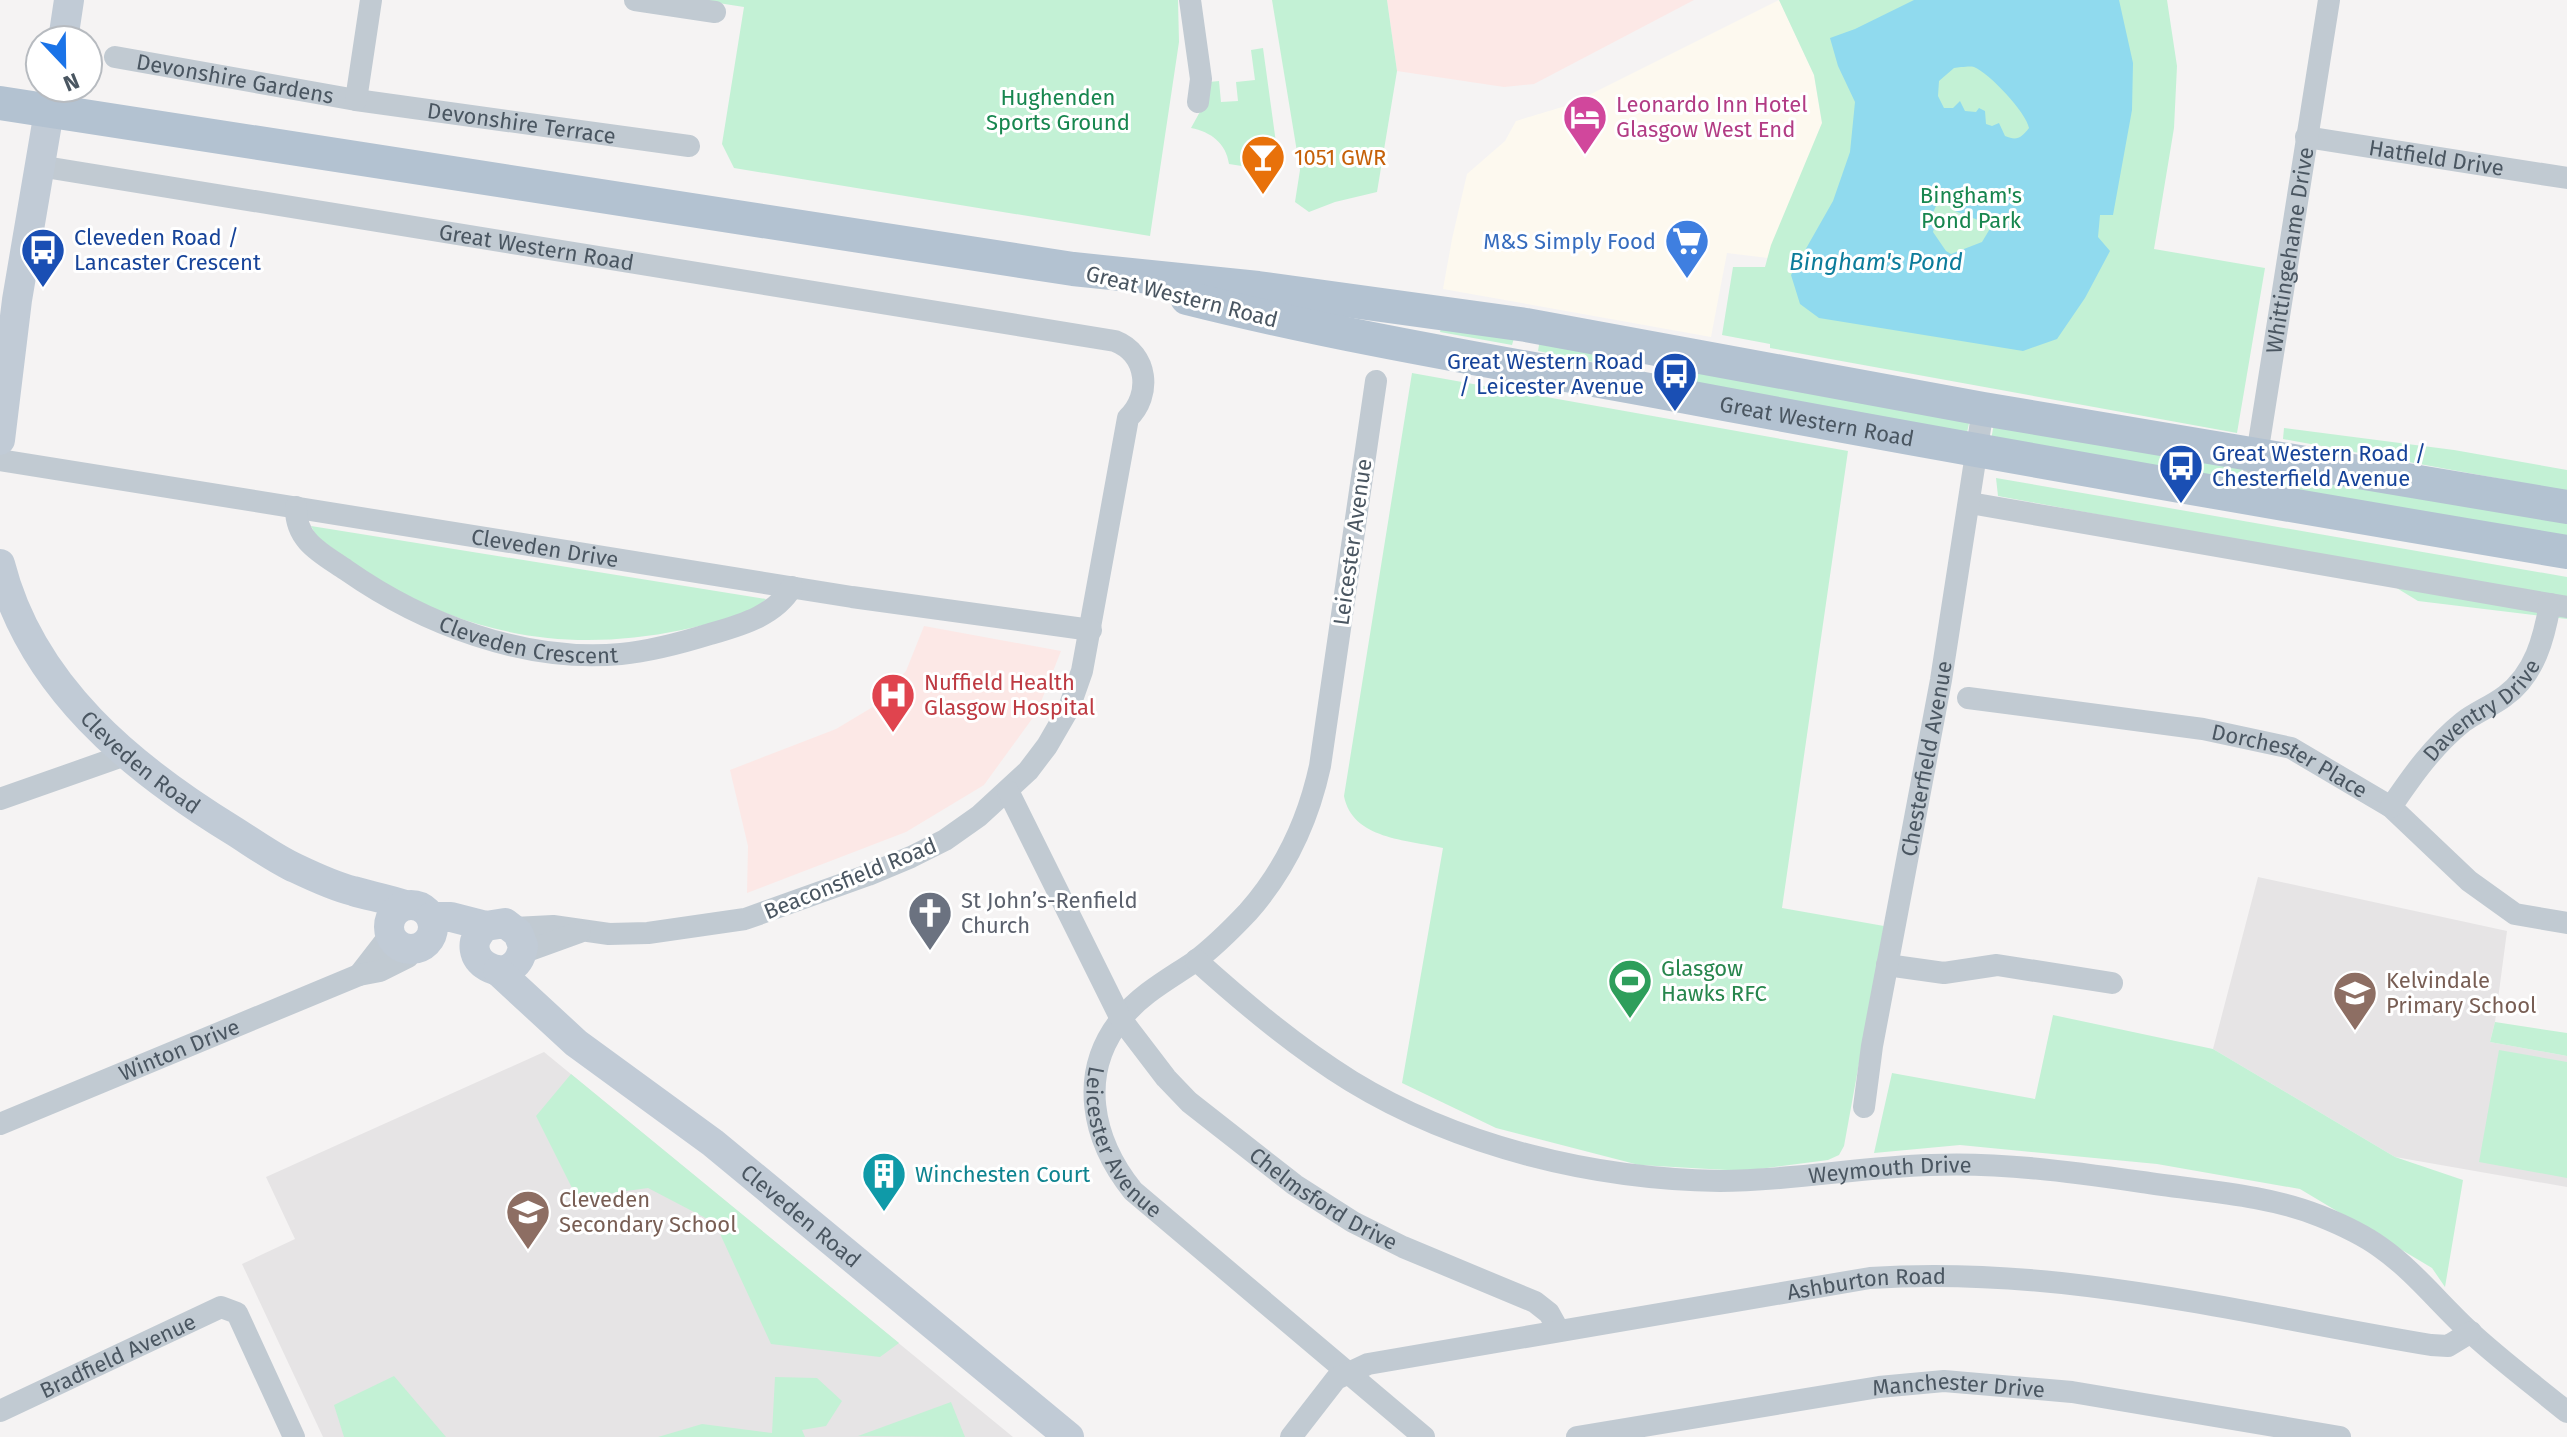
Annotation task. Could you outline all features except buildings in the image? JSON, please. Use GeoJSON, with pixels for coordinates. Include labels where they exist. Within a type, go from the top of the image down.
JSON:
{"type":"FeatureCollection","features":[{"type":"Feature","properties":{"kind":"main road","name":"Great Western Road"},"geometry":{"type":"LineString","coordinates":[[0,103],[24,101]]}},
{"type":"Feature","properties":{"kind":"main road","name":"Great Western Road"},"geometry":{"type":"LineString","coordinates":[[80,104],[1073,269],[1288,292],[1482,318],[1983,409],[2567,507]]}},
{"type":"Feature","properties":{"kind":"main road","name":"Great Western Road"},"geometry":{"type":"LineString","coordinates":[[1073,269],[1274,319],[1977,452],[2567,552]]}},
{"type":"Feature","properties":{"kind":"street"},"geometry":{"type":"LineString","coordinates":[[65,24],[69,0]]}},
{"type":"Feature","properties":{"kind":"street"},"geometry":{"type":"LineString","coordinates":[[356,100],[371,0]]}},
{"type":"Feature","properties":{"kind":"street"},"geometry":{"type":"LineString","coordinates":[[635,0],[715,12]]}},
{"type":"Feature","properties":{"kind":"street"},"geometry":{"type":"LineString","coordinates":[[1190,0],[1201,79],[1198,102]]}},
{"type":"Feature","properties":{"kind":"street","name":"Whittingehame Drive"},"geometry":{"type":"LineString","coordinates":[[2250,499],[2329,0]]}},
{"type":"Feature","properties":{"kind":"street","name":"Devonshire Gardens"},"geometry":{"type":"LineString","coordinates":[[115,57],[356,100]]}},
{"type":"Feature","properties":{"kind":"street","name":"Devonshire Terrace"},"geometry":{"type":"LineString","coordinates":[[356,100],[689,146]]}},
{"type":"Feature","properties":{"kind":"street"},"geometry":{"type":"LineString","coordinates":[[0,440],[8,298],[39,166],[49,104]]}},
{"type":"Feature","properties":{"kind":"street","name":"Hatfield Drive"},"geometry":{"type":"LineString","coordinates":[[2306,137],[2567,178]]}},
{"type":"Feature","properties":{"kind":"street","name":"Great Western Road"},"geometry":{"type":"LineString","coordinates":[[39,166],[1115,341],[1129,348]]}},
{"type":"Feature","properties":{"kind":"street","name":"Beaconsfield Road"},"geometry":{"type":"LineString","coordinates":[[502,948],[553,926],[581,932],[648,933],[745,919],[911,857],[945,840],[1008,791],[1047,746],[1069,708],[1082,671],[1128,418],[1139,407],[1142,369],[1140,361],[1129,348]]}},
{"type":"Feature","properties":{"kind":"street","name":"Leicester Avenue"},"geometry":{"type":"LineString","coordinates":[[1376,381],[1312,803],[1278,874],[1249,910],[1196,960],[1150,992],[1121,1019],[1096,1066],[1093,1085],[1096,1119],[1103,1142],[1120,1175],[1148,1204],[1424,1437]]}},
{"type":"Feature","properties":{"kind":"street","name":"Chesterfield Avenue"},"geometry":{"type":"LineString","coordinates":[[1864,1107],[1887,965],[1941,680],[1983,409]]}},
{"type":"Feature","properties":{"kind":"street","name":"Cleveden Drive"},"geometry":{"type":"LineString","coordinates":[[0,460],[792,587],[1091,630]]}},
{"type":"Feature","properties":{"kind":"street"},"geometry":{"type":"LineString","coordinates":[[1970,503],[2558,606]]}},
{"type":"Feature","properties":{"kind":"street","name":"Cleveden Crescent"},"geometry":{"type":"LineString","coordinates":[[296,507],[299,532],[314,547],[386,597],[465,632],[539,650],[620,654],[665,646],[762,616],[778,606],[792,587]]}},
{"type":"Feature","properties":{"kind":"street","name":"Cleveden Road"},"geometry":{"type":"LineString","coordinates":[[0,564],[8,614],[47,669],[95,726],[125,755],[207,815],[290,866],[350,891],[408,929]]}},
{"type":"Feature","properties":{"kind":"street","name":"Daventry Drive"},"geometry":{"type":"LineString","coordinates":[[2391,807],[2427,756],[2464,721],[2507,695],[2535,661],[2558,606]]}},
{"type":"Feature","properties":{"kind":"street","name":"Dorchester Place"},"geometry":{"type":"LineString","coordinates":[[1968,698],[2203,729],[2291,748],[2391,807],[2469,881],[2515,914],[2567,923]]}},
{"type":"Feature","properties":{"kind":"street"},"geometry":{"type":"LineString","coordinates":[[0,799],[125,755]]}},
{"type":"Feature","properties":{"kind":"street","name":"Chelmsford Drive"},"geometry":{"type":"LineString","coordinates":[[1008,791],[1121,1019],[1166,1078],[1189,1102],[1295,1185],[1353,1222],[1403,1247],[1535,1302],[1549,1313],[1559,1331]]}},
{"type":"Feature","properties":{"kind":"street"},"geometry":{"type":"LineString","coordinates":[[408,929],[451,917],[502,948]]}},
{"type":"Feature","properties":{"kind":"street","name":"Winton Drive"},"geometry":{"type":"LineString","coordinates":[[0,1124],[359,975],[380,971],[408,957],[408,929]]}},
{"type":"Feature","properties":{"kind":"street","name":"Cleveden Road"},"geometry":{"type":"LineString","coordinates":[[502,948],[530,1002],[576,1043],[713,1143],[1069,1437]]}},
{"type":"Feature","properties":{"kind":"street","name":"Weymouth Drive"},"geometry":{"type":"LineString","coordinates":[[1196,960],[1285,1036],[1388,1102],[1493,1144],[1554,1160],[1651,1176],[1719,1181],[1778,1179],[1903,1166],[1985,1165],[2118,1179],[2289,1204],[2355,1231],[2381,1247],[2471,1332],[2567,1412]]}},
{"type":"Feature","properties":{"kind":"street"},"geometry":{"type":"LineString","coordinates":[[1887,965],[1944,973],[1997,965],[2112,983]]}},
{"type":"Feature","properties":{"kind":"street","name":"Ashburton Road"},"geometry":{"type":"LineString","coordinates":[[1291,1437],[1336,1379],[1368,1364],[1816,1285],[1919,1275],[2022,1277],[2111,1289],[2431,1345],[2448,1346],[2471,1332]]}},
{"type":"Feature","properties":{"kind":"street","name":"Bradfield Avenue"},"geometry":{"type":"LineString","coordinates":[[0,1411],[221,1307],[237,1313],[294,1437]]}},
{"type":"Feature","properties":{"kind":"street","name":"Manchester Drive"},"geometry":{"type":"LineString","coordinates":[[1577,1437],[1879,1387],[1944,1381],[2072,1392],[2340,1437]]}},
{"type":"Feature","properties":{"kind":"shaded area"},"geometry":{"type":"Polygon","coordinates":[[[1387,0],[1694,0],[1534,84],[1504,87],[1397,71],[1387,0]]]}},
{"type":"Feature","properties":{"kind":"shaded area"},"geometry":{"type":"Polygon","coordinates":[[[1779,0],[1814,75],[1822,123],[1768,258],[1727,253],[1711,337],[1443,289],[1467,174],[1505,141],[1516,121],[1569,105],[1779,0]]]}},
{"type":"Feature","properties":{"kind":"shaded area"},"geometry":{"type":"Polygon","coordinates":[[[924,626],[1061,651],[1037,712],[984,785],[906,832],[747,893],[748,846],[730,770],[836,729],[876,705],[906,671],[924,626]]]}},
{"type":"Feature","properties":{"kind":"shaded area","name":"Kelvindale Primary School"},"geometry":{"type":"Polygon","coordinates":[[[2258,877],[2507,931],[2490,1042],[2567,1056],[2567,1187],[2395,1157],[2213,1049],[2258,877]]]}},
{"type":"Feature","properties":{"kind":"shaded area","name":"Cleveden Secondary School"},"geometry":{"type":"Polygon","coordinates":[[[544,1052],[1013,1437],[323,1437],[242,1264],[295,1239],[266,1177],[544,1052]]]}},
{"type":"Feature","properties":{"kind":"green space","name":"Hughenden Sports Ground"},"geometry":{"type":"Polygon","coordinates":[[[699,0],[1178,0],[1179,42],[1150,236],[734,168],[722,144],[744,7],[699,0]]]}},
{"type":"Feature","properties":{"kind":"green space"},"geometry":{"type":"Polygon","coordinates":[[[1272,0],[1387,0],[1397,71],[1377,192],[1309,212],[1295,202],[1300,170],[1272,0]]]}},
{"type":"Feature","properties":{"kind":"green space","name":"Bingham's Pond Park"},"geometry":{"type":"Polygon","coordinates":[[[1779,0],[2167,0],[2177,66],[2174,128],[2154,249],[2265,268],[2237,433],[1770,348],[1770,344],[1722,335],[1733,267],[1765,267],[1771,245],[1822,123],[1814,75],[1779,0]]]}},
{"type":"Feature","properties":{"kind":"green space"},"geometry":{"type":"Polygon","coordinates":[[[1263,48],[1280,172],[1229,164],[1221,144],[1205,132],[1191,128],[1202,108],[1209,82],[1219,81],[1221,102],[1238,101],[1236,82],[1255,80],[1251,50],[1263,48]]]}},
{"type":"Feature","properties":{"kind":"green space"},"geometry":{"type":"Polygon","coordinates":[[[1443,321],[1514,338],[1512,345],[1440,332],[1443,321]]]}},
{"type":"Feature","properties":{"kind":"green space"},"geometry":{"type":"Polygon","coordinates":[[[1540,339],[1635,362],[1633,370],[1627,375],[1598,363],[1538,351],[1540,339]]]}},
{"type":"Feature","properties":{"kind":"green space"},"geometry":{"type":"Polygon","coordinates":[[[1660,362],[1970,419],[1966,437],[1657,377],[1660,362]]]}},
{"type":"Feature","properties":{"kind":"green space"},"geometry":{"type":"Polygon","coordinates":[[[1412,373],[1848,451],[1782,908],[1884,926],[1844,1146],[1839,1155],[1828,1160],[1744,1171],[1639,1165],[1496,1128],[1402,1083],[1443,848],[1398,839],[1369,829],[1349,810],[1344,796],[1412,373]]]}},
{"type":"Feature","properties":{"kind":"green space"},"geometry":{"type":"Polygon","coordinates":[[[1994,423],[2242,466],[2240,481],[1991,440],[1994,423]]]}},
{"type":"Feature","properties":{"kind":"green space"},"geometry":{"type":"Polygon","coordinates":[[[2284,428],[2454,450],[2567,470],[2567,491],[2283,439],[2284,428]]]}},
{"type":"Feature","properties":{"kind":"green space"},"geometry":{"type":"Polygon","coordinates":[[[2269,471],[2567,517],[2567,541],[2266,487],[2269,471]]]}},
{"type":"Feature","properties":{"kind":"green space"},"geometry":{"type":"Polygon","coordinates":[[[1996,478],[2567,577],[2567,619],[2418,601],[2354,562],[1998,496],[1996,478]]]}},
{"type":"Feature","properties":{"kind":"green space"},"geometry":{"type":"Polygon","coordinates":[[[311,526],[766,599],[750,610],[727,619],[642,637],[604,640],[530,636],[459,618],[387,586],[317,537],[311,526]]]}},
{"type":"Feature","properties":{"kind":"green space"},"geometry":{"type":"Polygon","coordinates":[[[2053,1015],[2213,1049],[2395,1157],[2463,1180],[2445,1287],[2432,1268],[2300,1189],[2157,1164],[1960,1145],[1874,1153],[1892,1073],[2035,1099],[2053,1015]]]}},
{"type":"Feature","properties":{"kind":"green space"},"geometry":{"type":"Polygon","coordinates":[[[2495,1022],[2567,1033],[2567,1056],[2490,1042],[2495,1022]]]}},
{"type":"Feature","properties":{"kind":"green space"},"geometry":{"type":"Polygon","coordinates":[[[2499,1050],[2567,1062],[2567,1178],[2479,1162],[2499,1050]]]}},
{"type":"Feature","properties":{"kind":"green space"},"geometry":{"type":"Polygon","coordinates":[[[571,1074],[899,1343],[880,1357],[771,1344],[715,1223],[648,1188],[577,1198],[536,1116],[571,1074]]]}},
{"type":"Feature","properties":{"kind":"green space"},"geometry":{"type":"Polygon","coordinates":[[[394,1376],[446,1437],[344,1437],[334,1405],[394,1376]]]}},
{"type":"Feature","properties":{"kind":"green space"},"geometry":{"type":"Polygon","coordinates":[[[775,1377],[817,1378],[842,1401],[826,1426],[802,1430],[805,1437],[658,1437],[702,1424],[772,1433],[775,1377]]]}},
{"type":"Feature","properties":{"kind":"green space"},"geometry":{"type":"Polygon","coordinates":[[[951,1402],[965,1437],[858,1436],[951,1402]]]}},
{"type":"Feature","properties":{"kind":"water","name":"Bingham's Pond"},"geometry":{"type":"Polygon","coordinates":[[[1914,0],[2119,0],[2133,63],[2132,110],[2113,215],[2100,215],[2098,237],[2110,251],[2085,298],[2057,339],[2023,351],[1819,318],[1800,304],[1791,275],[1833,201],[1850,152],[1855,102],[1838,66],[1830,38],[1914,0]],[[1972,67],[1954,68],[1939,81],[1938,96],[1944,108],[1953,108],[1960,101],[1965,111],[1976,112],[1979,108],[1985,111],[1986,124],[1992,126],[1999,123],[2005,136],[2018,138],[2024,134],[2029,128],[2021,113],[1988,77],[1972,67]],[[1946,194],[1940,197],[1931,217],[1936,222],[1933,232],[1951,254],[1982,242],[1991,227],[1986,220],[1955,211],[1960,203],[1958,196],[1946,194]]]}},
{"type":"Feature","properties":{"kind":"place","name":"Leonardo Inn Hotel Glasgow West End"},"geometry":{"type":"Point","coordinates":[1585,156]}},
{"type":"Feature","properties":{"kind":"place","name":"1051 GWR"},"geometry":{"type":"Point","coordinates":[1263,196]}},
{"type":"Feature","properties":{"kind":"place","name":"M&S Simply Food"},"geometry":{"type":"Point","coordinates":[1687,280]}},
{"type":"Feature","properties":{"kind":"place","name":"Cleveden Road / Lancaster Crescent"},"geometry":{"type":"Point","coordinates":[43,289]}},
{"type":"Feature","properties":{"kind":"place","name":"Great Western Road / Leicester Avenue"},"geometry":{"type":"Point","coordinates":[1675,413]}},
{"type":"Feature","properties":{"kind":"place","name":"Great Western Road / Chesterfield Avenue"},"geometry":{"type":"Point","coordinates":[2181,505]}},
{"type":"Feature","properties":{"kind":"place","name":"Nuffield Health Glasgow Hospital"},"geometry":{"type":"Point","coordinates":[893,734]}},
{"type":"Feature","properties":{"kind":"place","name":"St John’s-Renfield Church"},"geometry":{"type":"Point","coordinates":[930,952]}},
{"type":"Feature","properties":{"kind":"place","name":"Glasgow Hawks RFC"},"geometry":{"type":"Point","coordinates":[1630,1020]}},
{"type":"Feature","properties":{"kind":"place","name":"Kelvindale Primary School"},"geometry":{"type":"Point","coordinates":[2355,1032]}},
{"type":"Feature","properties":{"kind":"place","name":"Winchesten Court"},"geometry":{"type":"Point","coordinates":[884,1213]}},
{"type":"Feature","properties":{"kind":"place","name":"Cleveden Secondary School"},"geometry":{"type":"Point","coordinates":[528,1251]}}]}
